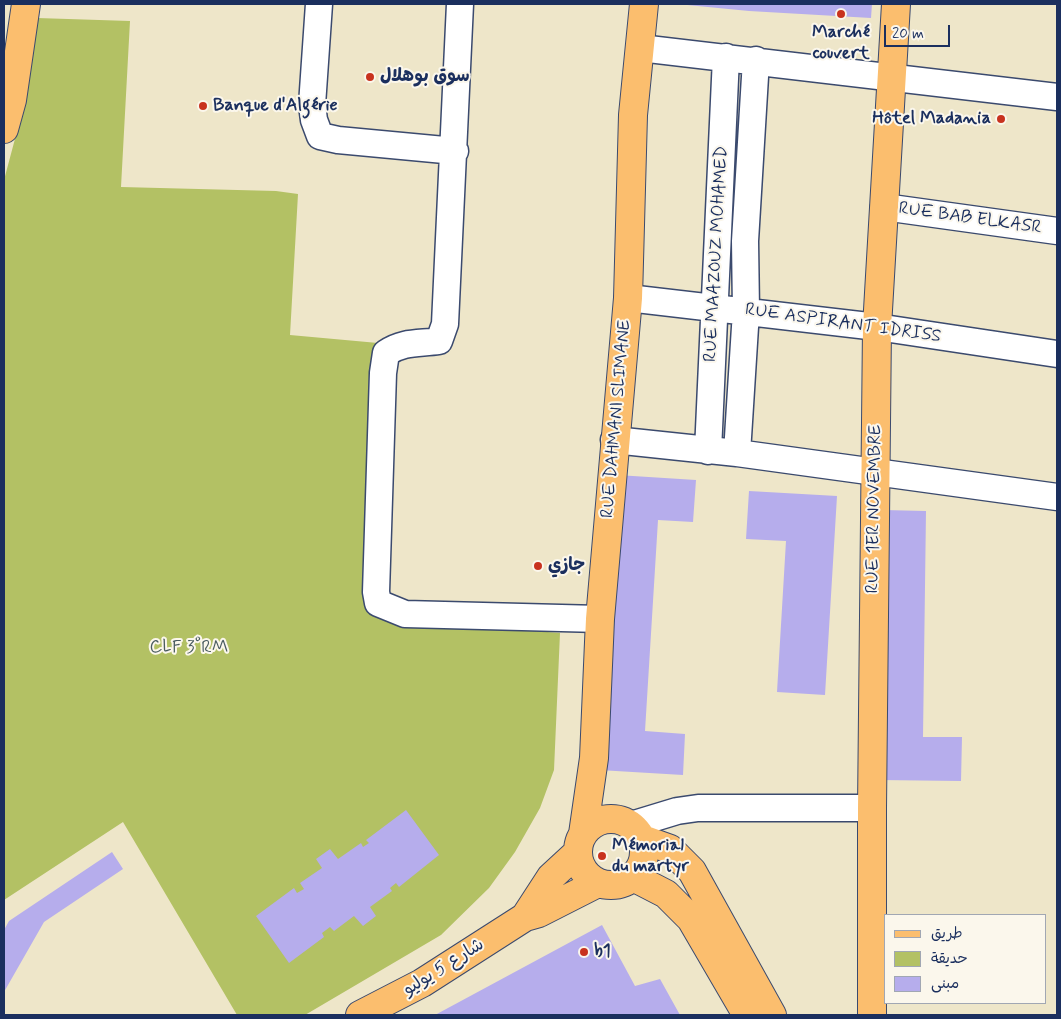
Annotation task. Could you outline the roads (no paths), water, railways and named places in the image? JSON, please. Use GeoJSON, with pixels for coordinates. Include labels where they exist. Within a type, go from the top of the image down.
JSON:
{"type":"FeatureCollection","features":[{"type":"Feature","properties":{"kind":"main road"},"geometry":{"type":"LineString","coordinates":[[4,129],[8,97],[26,4]]}},
{"type":"Feature","properties":{"kind":"main road","name":"RUE DAHMANI SLIMANE"},"geometry":{"type":"LineString","coordinates":[[580,843],[594,758],[600,619],[614,440],[628,298],[633,115],[644,4]]}},
{"type":"Feature","properties":{"kind":"main road","name":"RUE 1ER NOVEMBRE"},"geometry":{"type":"LineString","coordinates":[[872,1015],[872,808],[877,327],[896,4]]}},
{"type":"Feature","properties":{"kind":"main road"},"geometry":{"type":"LineString","coordinates":[[636,832],[644,857],[642,865],[633,878],[616,885],[598,883],[583,871],[580,843],[596,822],[605,819],[614,818],[636,832],[670,849],[692,871],[772,1015]]}},
{"type":"Feature","properties":{"kind":"main road","name":"شارع 5 يوليو"},"geometry":{"type":"LineString","coordinates":[[525,917],[551,877],[580,843]]}},
{"type":"Feature","properties":{"kind":"main road"},"geometry":{"type":"LineString","coordinates":[[633,878],[666,894],[692,919],[747,1015]]}},
{"type":"Feature","properties":{"kind":"main road","name":"شارع 5 يوليو"},"geometry":{"type":"LineString","coordinates":[[360,1015],[422,983],[525,917],[539,913],[598,883]]}},
{"type":"Feature","properties":{"kind":"street"},"geometry":{"type":"LineString","coordinates":[[319,4],[312,105],[314,120],[320,136],[338,140],[455,150]]}},
{"type":"Feature","properties":{"kind":"street"},"geometry":{"type":"LineString","coordinates":[[460,4],[455,150],[445,324],[439,341],[412,342],[398,345],[386,353],[382,403],[376,592],[378,603],[405,614],[600,619]]}},
{"type":"Feature","properties":{"kind":"street"},"geometry":{"type":"LineString","coordinates":[[640,48],[756,60],[1057,97]]}},
{"type":"Feature","properties":{"kind":"street","name":"RUE MAAZOUZ MOHAMED"},"geometry":{"type":"LineString","coordinates":[[708,451],[726,57]]}},
{"type":"Feature","properties":{"kind":"street","name":"RUE MAAZOUZ MOHAMED"},"geometry":{"type":"LineString","coordinates":[[737,453],[746,311],[746,241],[756,60]]}},
{"type":"Feature","properties":{"kind":"street","name":"RUE BAB ELKASR"},"geometry":{"type":"LineString","coordinates":[[884,207],[1057,231]]}},
{"type":"Feature","properties":{"kind":"street","name":"RUE ASPIRANT IDRISS"},"geometry":{"type":"LineString","coordinates":[[628,298],[877,327],[1057,354]]}},
{"type":"Feature","properties":{"kind":"street"},"geometry":{"type":"LineString","coordinates":[[614,440],[737,453],[1057,497]]}},
{"type":"Feature","properties":{"kind":"street"},"geometry":{"type":"LineString","coordinates":[[636,832],[677,811],[698,808],[872,808]]}},
{"type":"Feature","properties":{"kind":"place","name":"Marché couvert"},"geometry":{"type":"Point","coordinates":[841,14]}},
{"type":"Feature","properties":{"kind":"place","name":"سوق بوهلال"},"geometry":{"type":"Point","coordinates":[370,77]}},
{"type":"Feature","properties":{"kind":"place","name":"Banque d'Algérie"},"geometry":{"type":"Point","coordinates":[203,106]}},
{"type":"Feature","properties":{"kind":"place","name":"Hôtel Madania"},"geometry":{"type":"Point","coordinates":[1001,119]}},
{"type":"Feature","properties":{"kind":"place","name":"جازي"},"geometry":{"type":"Point","coordinates":[538,566]}},
{"type":"Feature","properties":{"kind":"place","name":"Mémorial du martyr"},"geometry":{"type":"Point","coordinates":[602,856]}},
{"type":"Feature","properties":{"kind":"place","name":"b1"},"geometry":{"type":"Point","coordinates":[584,952]}},
{"type":"Feature","properties":{"kind":"park label","name":"CLF 3°RM"},"geometry":{"type":"Point","coordinates":[189,648]}}]}
